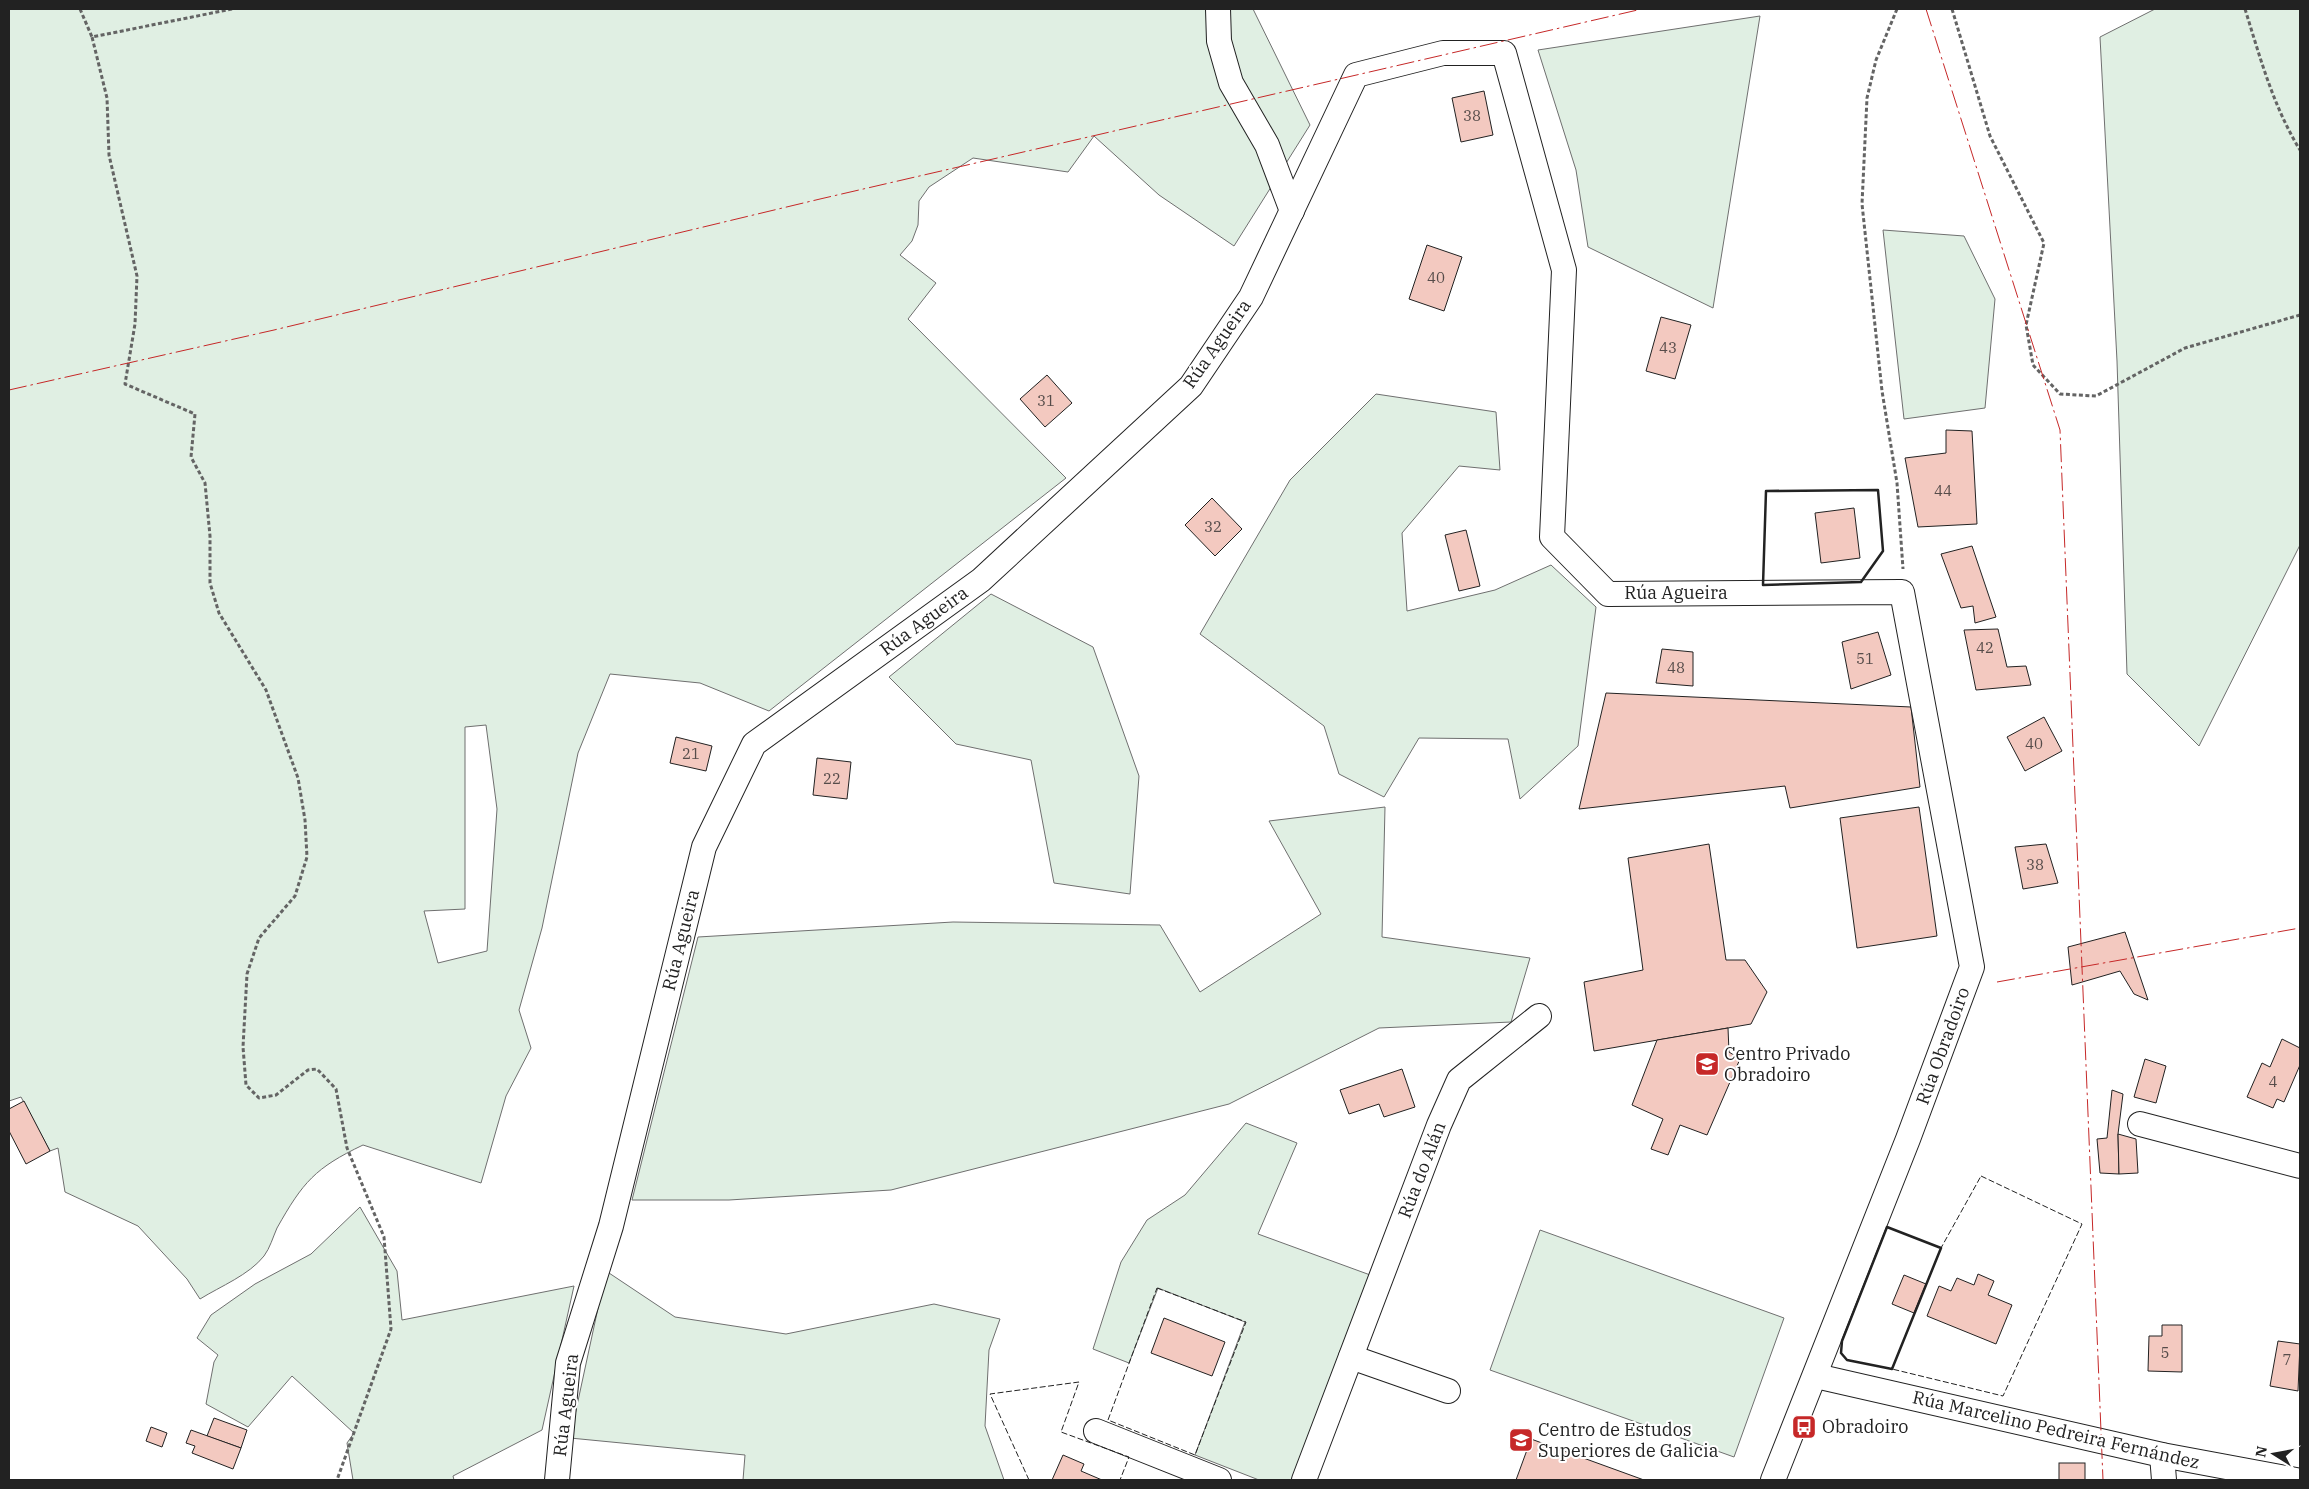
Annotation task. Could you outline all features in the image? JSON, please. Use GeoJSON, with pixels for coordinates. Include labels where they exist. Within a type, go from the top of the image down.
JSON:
{"type":"FeatureCollection","features":[{"type":"Feature","properties":{"kind":"street"},"geometry":{"type":"LineString","coordinates":[[1218,9],[1219,41],[1231,83],[1267,145],[1292,211]]}},
{"type":"Feature","properties":{"kind":"street","name":"Rúa Agueira"},"geometry":{"type":"LineString","coordinates":[[557,1480],[568,1363],[611,1226],[704,846],[754,744],[981,580],[1191,386],[1251,297],[1356,75],[1443,53],[1504,53],[1564,270],[1552,537],[1608,594],[1902,592]]}},
{"type":"Feature","properties":{"kind":"street","name":"Rúa Obradoiro"},"geometry":{"type":"LineString","coordinates":[[1773,1480],[1816,1376],[1908,1139],[1972,967],[1902,592]]}},
{"type":"Feature","properties":{"kind":"street","name":"Rúa do Alán"},"geometry":{"type":"LineString","coordinates":[[1304,1480],[1436,1134],[1459,1080],[1539,1016]]}},
{"type":"Feature","properties":{"kind":"street"},"geometry":{"type":"LineString","coordinates":[[2140,1124],[2300,1166]]}},
{"type":"Feature","properties":{"kind":"street"},"geometry":{"type":"LineString","coordinates":[[1351,1357],[1448,1391]]}},
{"type":"Feature","properties":{"kind":"street","name":"Rúa Marcelino Pedreira Fernández"},"geometry":{"type":"LineString","coordinates":[[1816,1376],[2162,1455],[2296,1480]]}},
{"type":"Feature","properties":{"kind":"street"},"geometry":{"type":"LineString","coordinates":[[1096,1432],[1219,1480]]}},
{"type":"Feature","properties":{"kind":"street"},"geometry":{"type":"LineString","coordinates":[[2162,1455],[2164,1480]]}},
{"type":"Feature","properties":{"kind":"path"},"geometry":{"type":"LineString","coordinates":[[80,9],[92,37],[107,98],[109,156],[137,276],[135,324],[125,384],[195,414],[191,457],[205,483],[210,536],[210,584],[219,613],[270,699],[298,778],[305,820],[307,857],[295,896],[259,938],[247,974],[243,1047],[246,1085],[259,1098],[276,1095],[308,1070],[317,1069],[336,1089],[348,1148],[384,1237],[391,1329],[337,1480]]}},
{"type":"Feature","properties":{"kind":"path"},"geometry":{"type":"LineString","coordinates":[[92,37],[232,9]]}},
{"type":"Feature","properties":{"kind":"path"},"geometry":{"type":"LineString","coordinates":[[1897,9],[1876,60],[1867,98],[1862,204],[1882,391],[1897,483],[1904,576],[1902,592]]}},
{"type":"Feature","properties":{"kind":"path"},"geometry":{"type":"LineString","coordinates":[[1952,9],[1990,136],[2044,243],[2026,326],[2033,364],[2060,394],[2096,396],[2185,348],[2300,315]]}},
{"type":"Feature","properties":{"kind":"path"},"geometry":{"type":"LineString","coordinates":[[2245,9],[2285,125],[2300,150]]}},
{"type":"Feature","properties":{"kind":"green space"},"geometry":{"type":"Polygon","coordinates":[[[9,9],[1253,9],[1310,125],[1234,246],[1159,195],[1094,136],[1068,172],[973,158],[929,187],[919,201],[918,225],[912,241],[900,255],[936,283],[908,319],[1066,478],[769,711],[700,683],[610,674],[578,753],[542,928],[519,1010],[531,1048],[506,1096],[481,1183],[363,1145],[333,1161],[303,1188],[277,1228],[266,1253],[258,1263],[243,1275],[200,1299],[187,1279],[138,1226],[65,1192],[58,1148],[50,1151],[21,1097],[9,1101],[9,9]],[[486,725],[465,727],[465,909],[424,911],[438,963],[487,951],[497,809],[486,725]]]}},
{"type":"Feature","properties":{"kind":"green space"},"geometry":{"type":"Polygon","coordinates":[[[2155,9],[2300,9],[2300,545],[2199,746],[2127,674],[2117,361],[2100,37],[2155,9]]]}},
{"type":"Feature","properties":{"kind":"green space"},"geometry":{"type":"Polygon","coordinates":[[[1760,16],[1713,308],[1588,247],[1576,170],[1538,50],[1760,16]]]}},
{"type":"Feature","properties":{"kind":"green space"},"geometry":{"type":"Polygon","coordinates":[[[1883,230],[1964,236],[1995,299],[1985,408],[1904,419],[1883,230]]]}},
{"type":"Feature","properties":{"kind":"green space"},"geometry":{"type":"Polygon","coordinates":[[[1376,394],[1496,412],[1500,470],[1459,466],[1402,533],[1407,611],[1495,590],[1551,565],[1596,607],[1578,746],[1520,799],[1508,739],[1419,738],[1384,797],[1339,774],[1324,726],[1200,634],[1290,480],[1376,394]]]}},
{"type":"Feature","properties":{"kind":"green space"},"geometry":{"type":"Polygon","coordinates":[[[991,594],[1093,647],[1139,776],[1130,894],[1054,883],[1031,760],[956,744],[889,677],[991,594]]]}},
{"type":"Feature","properties":{"kind":"green space"},"geometry":{"type":"Polygon","coordinates":[[[1385,807],[1382,937],[1530,958],[1511,1022],[1379,1028],[1229,1104],[891,1190],[729,1200],[632,1200],[698,937],[953,922],[1160,925],[1200,992],[1321,914],[1269,821],[1385,807]]]}},
{"type":"Feature","properties":{"kind":"green space"},"geometry":{"type":"Polygon","coordinates":[[[1246,1123],[1297,1143],[1258,1234],[1373,1276],[1292,1480],[1259,1480],[1195,1455],[1245,1322],[1158,1288],[1129,1363],[1093,1349],[1121,1262],[1147,1220],[1185,1195],[1246,1123]]]}},
{"type":"Feature","properties":{"kind":"green space"},"geometry":{"type":"Polygon","coordinates":[[[360,1207],[397,1271],[402,1320],[574,1286],[542,1430],[453,1476],[454,1480],[353,1480],[347,1443],[354,1433],[292,1376],[248,1427],[206,1404],[214,1362],[218,1355],[197,1338],[211,1315],[255,1284],[311,1254],[360,1207]]]}},
{"type":"Feature","properties":{"kind":"green space"},"geometry":{"type":"Polygon","coordinates":[[[1540,1230],[1784,1318],[1734,1457],[1490,1370],[1540,1230]]]}},
{"type":"Feature","properties":{"kind":"green space"},"geometry":{"type":"Polygon","coordinates":[[[606,1271],[675,1317],[786,1334],[934,1304],[1000,1319],[989,1350],[985,1426],[1004,1480],[743,1480],[745,1455],[570,1438],[606,1271]]]}},
{"type":"Feature","properties":{"kind":"building"},"geometry":{"type":"Polygon","coordinates":[[[1484,91],[1493,135],[1461,142],[1452,98],[1484,91]]]}},
{"type":"Feature","properties":{"kind":"building"},"geometry":{"type":"Polygon","coordinates":[[[1427,245],[1462,257],[1444,311],[1409,299],[1427,245]]]}},
{"type":"Feature","properties":{"kind":"building"},"geometry":{"type":"Polygon","coordinates":[[[1661,317],[1691,325],[1675,379],[1646,371],[1661,317]]]}},
{"type":"Feature","properties":{"kind":"building"},"geometry":{"type":"Polygon","coordinates":[[[1047,375],[1072,403],[1045,427],[1020,399],[1047,375]]]}},
{"type":"Feature","properties":{"kind":"building"},"geometry":{"type":"Polygon","coordinates":[[[1946,430],[1972,431],[1977,524],[1918,527],[1905,458],[1946,453],[1946,430]]]}},
{"type":"Feature","properties":{"kind":"building"},"geometry":{"type":"Polygon","coordinates":[[[1212,498],[1242,529],[1215,556],[1185,525],[1212,498]]]}},
{"type":"Feature","properties":{"kind":"building"},"geometry":{"type":"Polygon","coordinates":[[[1854,508],[1860,558],[1821,563],[1815,513],[1854,508]]]}},
{"type":"Feature","properties":{"kind":"building"},"geometry":{"type":"Polygon","coordinates":[[[1466,530],[1480,586],[1459,591],[1445,535],[1466,530]]]}},
{"type":"Feature","properties":{"kind":"building"},"geometry":{"type":"Polygon","coordinates":[[[1972,546],[1996,617],[1975,623],[1973,606],[1961,608],[1941,554],[1972,546]]]}},
{"type":"Feature","properties":{"kind":"building"},"geometry":{"type":"Polygon","coordinates":[[[1998,629],[2007,667],[2026,666],[2031,685],[1976,690],[1964,630],[1998,629]]]}},
{"type":"Feature","properties":{"kind":"building"},"geometry":{"type":"Polygon","coordinates":[[[1878,632],[1891,675],[1851,689],[1842,642],[1878,632]]]}},
{"type":"Feature","properties":{"kind":"building"},"geometry":{"type":"Polygon","coordinates":[[[1662,649],[1693,652],[1693,686],[1656,683],[1662,649]]]}},
{"type":"Feature","properties":{"kind":"building"},"geometry":{"type":"Polygon","coordinates":[[[1606,693],[1911,707],[1920,787],[1790,808],[1785,786],[1579,809],[1606,693]]]}},
{"type":"Feature","properties":{"kind":"building"},"geometry":{"type":"Polygon","coordinates":[[[2044,717],[2062,751],[2025,771],[2007,737],[2044,717]]]}},
{"type":"Feature","properties":{"kind":"building"},"geometry":{"type":"Polygon","coordinates":[[[676,737],[712,746],[706,771],[670,763],[676,737]]]}},
{"type":"Feature","properties":{"kind":"building"},"geometry":{"type":"Polygon","coordinates":[[[817,758],[851,762],[847,799],[813,795],[817,758]]]}},
{"type":"Feature","properties":{"kind":"building"},"geometry":{"type":"Polygon","coordinates":[[[1919,807],[1937,936],[1857,948],[1840,818],[1919,807]]]}},
{"type":"Feature","properties":{"kind":"building"},"geometry":{"type":"Polygon","coordinates":[[[1709,844],[1726,960],[1745,960],[1767,992],[1751,1024],[1594,1051],[1584,982],[1643,970],[1628,858],[1709,844]]]}},
{"type":"Feature","properties":{"kind":"building"},"geometry":{"type":"Polygon","coordinates":[[[2046,844],[2058,883],[2023,889],[2015,847],[2046,844]]]}},
{"type":"Feature","properties":{"kind":"building"},"geometry":{"type":"Polygon","coordinates":[[[2125,932],[2148,1000],[2134,994],[2120,971],[2072,985],[2068,947],[2125,932]]]}},
{"type":"Feature","properties":{"kind":"building"},"geometry":{"type":"Polygon","coordinates":[[[1728,1028],[1729,1052],[1740,1059],[1707,1135],[1680,1125],[1668,1155],[1651,1149],[1663,1119],[1632,1105],[1657,1040],[1728,1028]]]}},
{"type":"Feature","properties":{"kind":"building"},"geometry":{"type":"Polygon","coordinates":[[[2282,1039],[2300,1048],[2300,1065],[2284,1102],[2277,1099],[2273,1108],[2247,1097],[2262,1063],[2270,1067],[2282,1039]]]}},
{"type":"Feature","properties":{"kind":"building"},"geometry":{"type":"Polygon","coordinates":[[[2145,1059],[2166,1066],[2156,1103],[2134,1097],[2145,1059]]]}},
{"type":"Feature","properties":{"kind":"building"},"geometry":{"type":"Polygon","coordinates":[[[1402,1069],[1415,1107],[1384,1117],[1379,1104],[1349,1114],[1340,1090],[1402,1069]]]}},
{"type":"Feature","properties":{"kind":"building"},"geometry":{"type":"Polygon","coordinates":[[[2112,1090],[2123,1094],[2118,1134],[2119,1174],[2100,1173],[2097,1139],[2107,1138],[2112,1090]]]}},
{"type":"Feature","properties":{"kind":"building"},"geometry":{"type":"Polygon","coordinates":[[[24,1101],[50,1151],[26,1164],[9,1131],[9,1109],[24,1101]]]}},
{"type":"Feature","properties":{"kind":"building"},"geometry":{"type":"Polygon","coordinates":[[[2118,1134],[2136,1139],[2138,1173],[2119,1174],[2118,1134]]]}},
{"type":"Feature","properties":{"kind":"building"},"geometry":{"type":"Polygon","coordinates":[[[1978,1274],[1994,1281],[1988,1295],[2012,1305],[1996,1344],[1927,1316],[1939,1286],[1951,1291],[1957,1278],[1974,1285],[1978,1274]]]}},
{"type":"Feature","properties":{"kind":"building"},"geometry":{"type":"Polygon","coordinates":[[[1904,1275],[1926,1284],[1914,1313],[1892,1304],[1904,1275]]]}},
{"type":"Feature","properties":{"kind":"building"},"geometry":{"type":"Polygon","coordinates":[[[1164,1318],[1225,1342],[1212,1376],[1151,1353],[1164,1318]]]}},
{"type":"Feature","properties":{"kind":"building"},"geometry":{"type":"Polygon","coordinates":[[[2162,1325],[2182,1325],[2182,1372],[2148,1371],[2149,1336],[2162,1336],[2162,1325]]]}},
{"type":"Feature","properties":{"kind":"building"},"geometry":{"type":"Polygon","coordinates":[[[2278,1341],[2300,1344],[2298,1391],[2270,1386],[2278,1341]]]}},
{"type":"Feature","properties":{"kind":"building"},"geometry":{"type":"Polygon","coordinates":[[[214,1418],[247,1430],[241,1448],[207,1436],[214,1418]]]}},
{"type":"Feature","properties":{"kind":"building"},"geometry":{"type":"Polygon","coordinates":[[[151,1427],[167,1433],[162,1447],[146,1441],[151,1427]]]}},
{"type":"Feature","properties":{"kind":"building"},"geometry":{"type":"Polygon","coordinates":[[[191,1430],[241,1448],[233,1469],[192,1453],[195,1446],[186,1443],[191,1430]]]}},
{"type":"Feature","properties":{"kind":"building"},"geometry":{"type":"Polygon","coordinates":[[[1531,1439],[1644,1480],[1516,1480],[1531,1439]]]}},
{"type":"Feature","properties":{"kind":"building"},"geometry":{"type":"Polygon","coordinates":[[[1063,1455],[1084,1464],[1081,1471],[1102,1480],[1052,1480],[1063,1455]]]}},
{"type":"Feature","properties":{"kind":"building"},"geometry":{"type":"Polygon","coordinates":[[[2059,1463],[2085,1463],[2085,1480],[2059,1480],[2059,1463]]]}},
{"type":"Feature","properties":{"kind":"fence"},"geometry":{"type":"LineString","coordinates":[[1981,1176],[2082,1224],[2003,1396],[1892,1369],[1941,1248],[1981,1176]]}},
{"type":"Feature","properties":{"kind":"fence"},"geometry":{"type":"LineString","coordinates":[[1157,1288],[1246,1322],[1195,1455],[1108,1420],[1157,1288]]}},
{"type":"Feature","properties":{"kind":"fence"},"geometry":{"type":"LineString","coordinates":[[1029,1480],[990,1394],[1079,1382],[1061,1432],[1129,1457],[1120,1480]]}},
{"type":"Feature","properties":{"kind":"wall"},"geometry":{"type":"LineString","coordinates":[[1878,490],[1883,551],[1861,582],[1763,585],[1766,491],[1878,490]]}},
{"type":"Feature","properties":{"kind":"wall"},"geometry":{"type":"LineString","coordinates":[[1887,1227],[1941,1248],[1892,1369],[1847,1360],[1841,1353],[1842,1341],[1887,1227]]}},
{"type":"Feature","properties":{"kind":"power"},"geometry":{"type":"LineString","coordinates":[[9,390],[274,330],[820,199],[1642,9]]}},
{"type":"Feature","properties":{"kind":"power"},"geometry":{"type":"LineString","coordinates":[[1926,9],[2060,430],[2103,1480]]}},
{"type":"Feature","properties":{"kind":"power"},"geometry":{"type":"LineString","coordinates":[[1997,982],[2300,928]]}},
{"type":"Feature","properties":{"kind":"place","name":"Centro Privado Obradoiro"},"geometry":{"type":"Point","coordinates":[1707,1064]}},
{"type":"Feature","properties":{"kind":"place","name":"Obradoiro"},"geometry":{"type":"Point","coordinates":[1804,1427]}},
{"type":"Feature","properties":{"kind":"place","name":"Centro de Estudos Superiores de Galicia"},"geometry":{"type":"Point","coordinates":[1521,1440]}}]}
